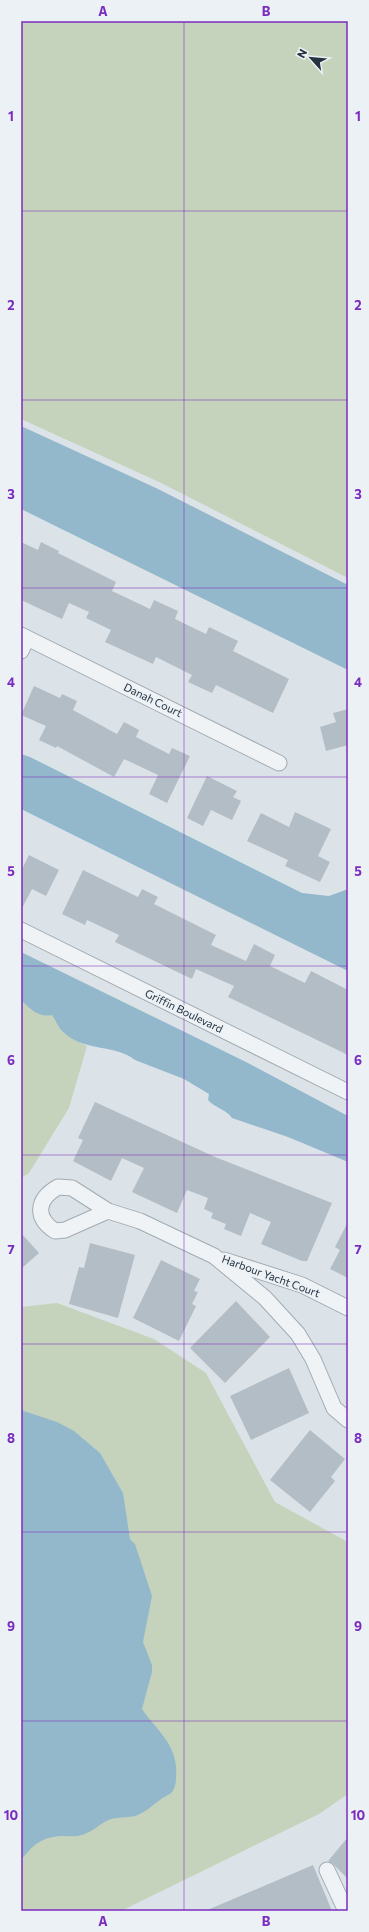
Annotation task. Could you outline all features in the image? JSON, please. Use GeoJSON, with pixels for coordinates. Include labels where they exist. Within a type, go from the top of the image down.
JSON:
{"type":"FeatureCollection","features":[{"type":"Feature","properties":{"kind":"street","name":"Danah Court"},"geometry":{"type":"LineString","coordinates":[[23,641],[279,763]]}},
{"type":"Feature","properties":{"kind":"street","name":"Griffin Boulevard"},"geometry":{"type":"LineString","coordinates":[[21,930],[348,1092]]}},
{"type":"Feature","properties":{"kind":"street","name":"Harbour Yacht Court"},"geometry":{"type":"LineString","coordinates":[[108,1211],[140,1221],[214,1256],[302,1285],[348,1308]]}},
{"type":"Feature","properties":{"kind":"street","name":"Harbour Yacht Court"},"geometry":{"type":"LineString","coordinates":[[214,1256],[265,1298],[298,1334],[313,1359],[334,1408],[348,1420]]}},
{"type":"Feature","properties":{"kind":"street"},"geometry":{"type":"LineString","coordinates":[[327,1870],[346,1911]]}},
{"type":"Feature","properties":{"kind":"green space"},"geometry":{"type":"Polygon","coordinates":[[[21,21],[348,21],[348,578],[159,482],[21,419],[21,21]]]}},
{"type":"Feature","properties":{"kind":"green space"},"geometry":{"type":"Polygon","coordinates":[[[21,1000],[25,1004],[52,1015],[63,1033],[87,1046],[69,1108],[29,1173],[21,1178],[21,1000]]]}},
{"type":"Feature","properties":{"kind":"green space"},"geometry":{"type":"Polygon","coordinates":[[[57,1303],[154,1339],[206,1373],[275,1502],[348,1542],[348,1794],[319,1814],[121,1911],[21,1911],[21,1307],[57,1303]]]}},
{"type":"Feature","properties":{"kind":"water"},"geometry":{"type":"Polygon","coordinates":[[[21,426],[156,488],[348,585],[348,670],[21,509],[21,426]]]}},
{"type":"Feature","properties":{"kind":"water"},"geometry":{"type":"Polygon","coordinates":[[[21,754],[30,757],[302,893],[329,896],[348,889],[348,971],[21,809],[21,754]]]}},
{"type":"Feature","properties":{"kind":"water"},"geometry":{"type":"Polygon","coordinates":[[[21,952],[244,1061],[348,1116],[348,1162],[288,1137],[232,1118],[208,1100],[209,1094],[184,1079],[135,1060],[119,1052],[91,1046],[73,1039],[62,1031],[52,1015],[47,1016],[39,1014],[21,1000],[21,952]]]}},
{"type":"Feature","properties":{"kind":"water"},"geometry":{"type":"Polygon","coordinates":[[[21,1410],[57,1422],[74,1431],[100,1453],[123,1493],[130,1539],[135,1544],[152,1596],[143,1642],[152,1665],[152,1672],[142,1709],[171,1748],[176,1766],[176,1782],[170,1794],[138,1815],[111,1819],[90,1832],[82,1835],[56,1836],[44,1840],[34,1846],[21,1860],[21,1410]]]}},
{"type":"Feature","properties":{"kind":"building"},"geometry":{"type":"Polygon","coordinates":[[[21,542],[38,550],[41,542],[59,551],[58,553],[116,582],[112,591],[150,609],[154,600],[178,611],[175,619],[206,634],[209,627],[238,641],[233,651],[289,679],[273,713],[216,685],[212,693],[188,682],[192,675],[156,657],[153,664],[105,642],[111,630],[86,618],[89,612],[69,603],[62,619],[21,600],[21,542]]]}},
{"type":"Feature","properties":{"kind":"building"},"geometry":{"type":"Polygon","coordinates":[[[34,686],[60,698],[62,694],[77,701],[73,710],[117,734],[124,722],[139,730],[136,737],[169,754],[172,748],[190,756],[167,803],[149,794],[158,775],[124,759],[114,777],[57,746],[56,748],[39,740],[46,726],[21,715],[34,686]]]}},
{"type":"Feature","properties":{"kind":"building"},"geometry":{"type":"Polygon","coordinates":[[[348,709],[348,745],[326,751],[320,727],[336,722],[333,713],[348,709]]]}},
{"type":"Feature","properties":{"kind":"building"},"geometry":{"type":"Polygon","coordinates":[[[207,776],[237,791],[233,797],[241,801],[232,820],[211,810],[203,826],[187,818],[207,776]]]}},
{"type":"Feature","properties":{"kind":"building"},"geometry":{"type":"Polygon","coordinates":[[[295,812],[331,829],[318,856],[330,862],[320,882],[285,866],[288,860],[247,841],[261,813],[289,827],[295,812]]]}},
{"type":"Feature","properties":{"kind":"building"},"geometry":{"type":"Polygon","coordinates":[[[29,855],[59,870],[46,896],[32,889],[21,910],[21,871],[29,855]]]}},
{"type":"Feature","properties":{"kind":"building"},"geometry":{"type":"Polygon","coordinates":[[[83,870],[138,897],[142,889],[158,897],[154,904],[216,935],[211,945],[246,961],[254,944],[275,955],[270,966],[305,983],[311,971],[348,990],[348,1055],[228,997],[234,986],[196,969],[192,979],[115,942],[119,935],[87,920],[85,925],[62,914],[83,870]]]}},
{"type":"Feature","properties":{"kind":"building"},"geometry":{"type":"Polygon","coordinates":[[[95,1102],[215,1157],[332,1203],[307,1261],[302,1261],[261,1244],[271,1222],[250,1213],[241,1236],[224,1229],[226,1224],[211,1218],[213,1213],[204,1209],[208,1198],[187,1190],[177,1213],[132,1192],[144,1168],[122,1158],[111,1181],[73,1161],[83,1140],[78,1138],[95,1102]]]}},
{"type":"Feature","properties":{"kind":"building"},"geometry":{"type":"Polygon","coordinates":[[[348,1222],[348,1278],[330,1269],[340,1250],[335,1247],[348,1222]]]}},
{"type":"Feature","properties":{"kind":"building"},"geometry":{"type":"Polygon","coordinates":[[[21,1233],[39,1253],[21,1269],[21,1233]]]}},
{"type":"Feature","properties":{"kind":"building"},"geometry":{"type":"Polygon","coordinates":[[[90,1243],[135,1255],[118,1318],[69,1304],[79,1267],[84,1268],[90,1243]]]}},
{"type":"Feature","properties":{"kind":"building"},"geometry":{"type":"Polygon","coordinates":[[[161,1260],[200,1279],[194,1291],[198,1292],[192,1304],[196,1306],[179,1341],[133,1318],[161,1260]]]}},
{"type":"Feature","properties":{"kind":"building"},"geometry":{"type":"Polygon","coordinates":[[[236,1301],[270,1337],[225,1383],[190,1348],[236,1301]]]}},
{"type":"Feature","properties":{"kind":"building"},"geometry":{"type":"Polygon","coordinates":[[[289,1368],[309,1413],[251,1440],[230,1396],[289,1368]]]}},
{"type":"Feature","properties":{"kind":"building"},"geometry":{"type":"Polygon","coordinates":[[[310,1430],[345,1459],[331,1477],[335,1481],[310,1512],[270,1480],[310,1430]]]}},
{"type":"Feature","properties":{"kind":"building"},"geometry":{"type":"Polygon","coordinates":[[[348,1837],[348,1879],[328,1861],[348,1837]]]}},
{"type":"Feature","properties":{"kind":"building"},"geometry":{"type":"Polygon","coordinates":[[[313,1865],[332,1911],[205,1911],[313,1865]]]}}]}
